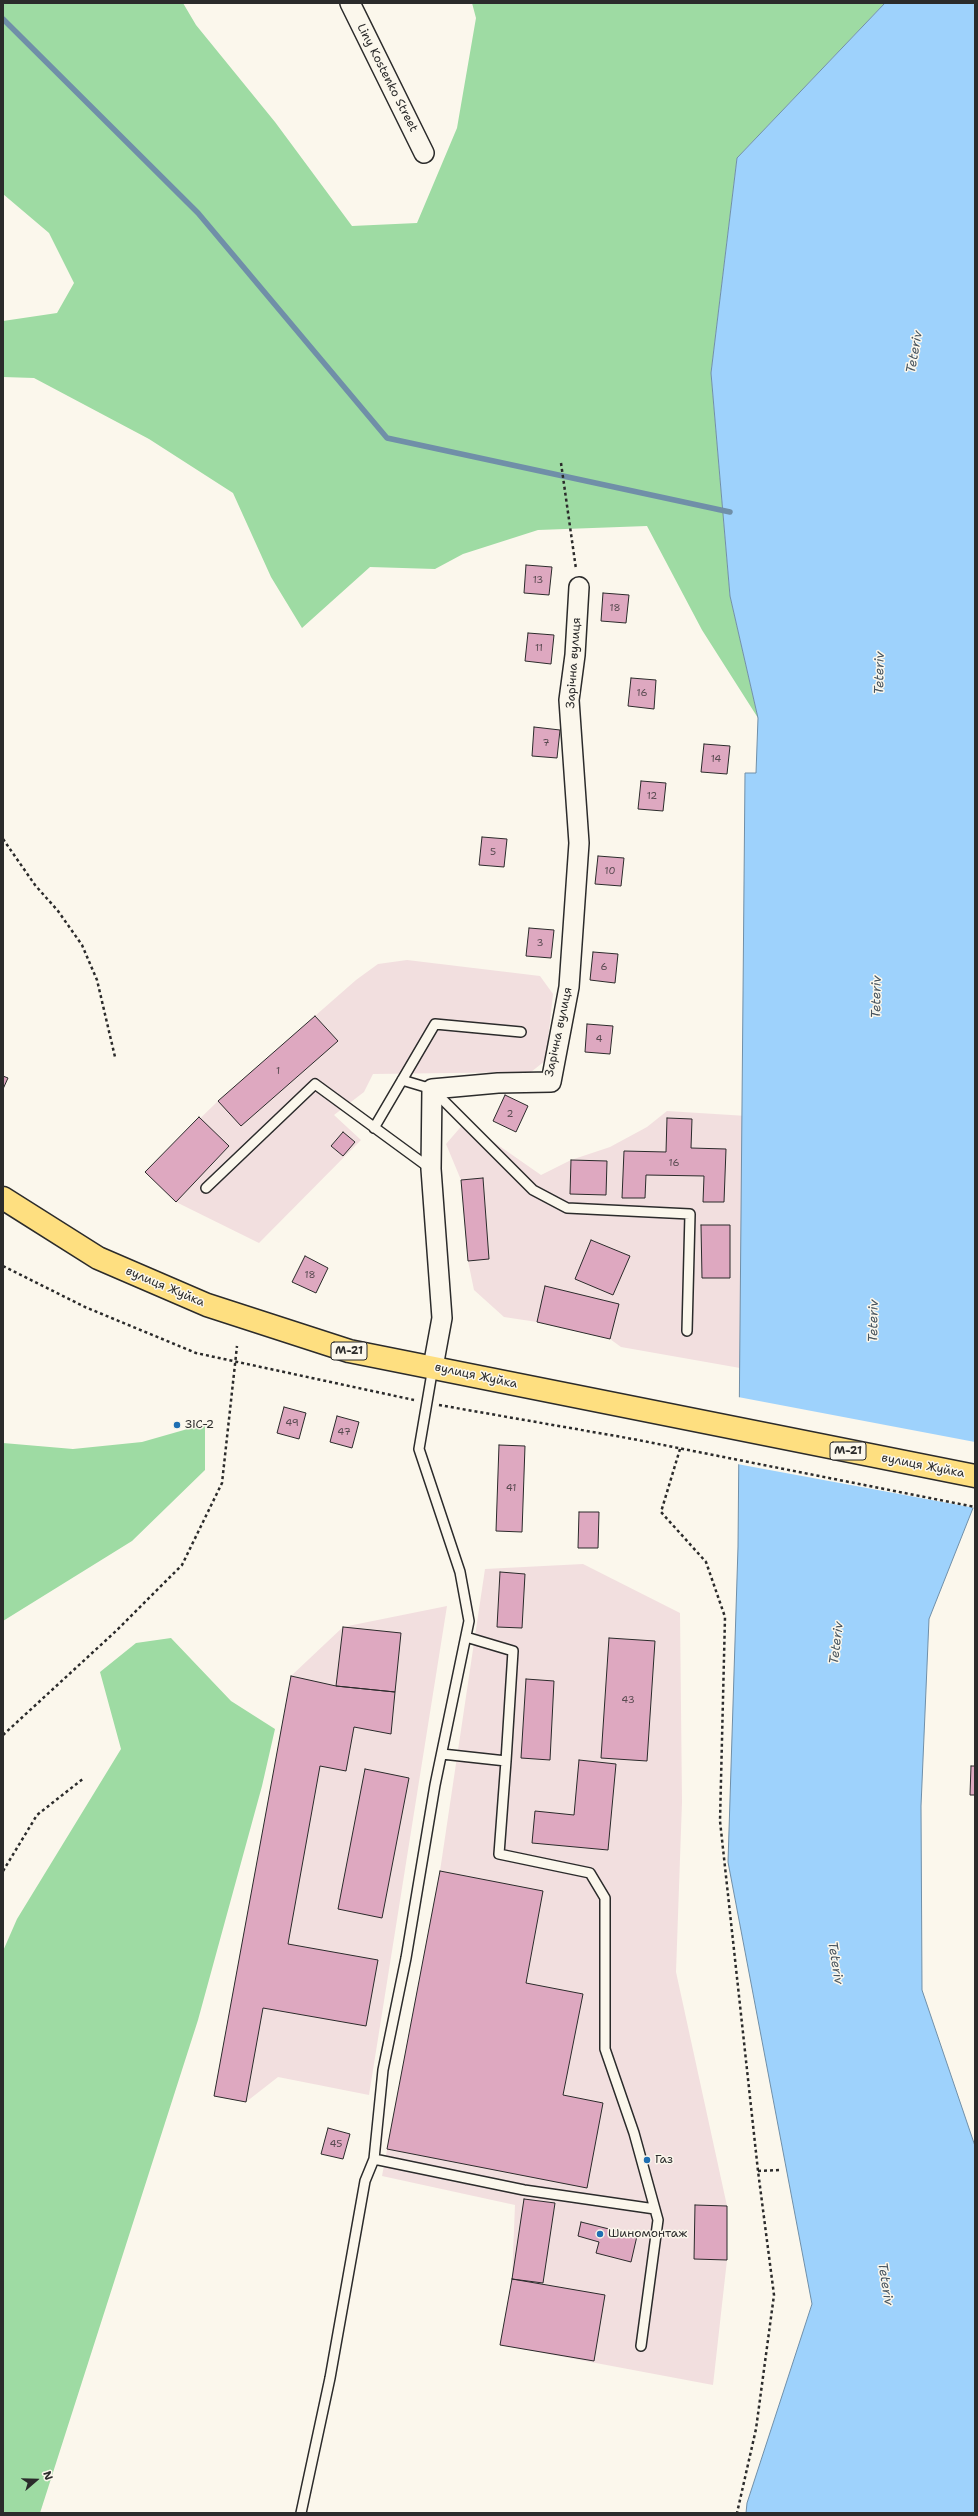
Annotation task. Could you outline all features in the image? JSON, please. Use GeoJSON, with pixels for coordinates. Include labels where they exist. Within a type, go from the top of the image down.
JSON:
{"type":"FeatureCollection","features":[{"type":"Feature","properties":{"kind":"highway","name":"вулиця Жуйка"},"geometry":{"type":"LineString","coordinates":[[3,1198],[98,1258],[208,1306],[349,1351],[722,1427],[975,1476]]}},
{"type":"Feature","properties":{"kind":"street","name":"Liny Kostenko Street"},"geometry":{"type":"LineString","coordinates":[[350,3],[424,153]]}},
{"type":"Feature","properties":{"kind":"street","name":"Зарічна вулиця"},"geometry":{"type":"LineString","coordinates":[[432,1089],[498,1083],[551,1082],[569,987],[580,843],[569,700],[575,655],[579,587]]}},
{"type":"Feature","properties":{"kind":"street"},"geometry":{"type":"LineString","coordinates":[[432,1089],[431,1169],[442,1318],[433,1367]]}},
{"type":"Feature","properties":{"kind":"lane"},"geometry":{"type":"LineString","coordinates":[[374,1128],[435,1024],[520,1032]]}},
{"type":"Feature","properties":{"kind":"lane"},"geometry":{"type":"LineString","coordinates":[[402,1080],[432,1089],[533,1190],[567,1208],[690,1214],[687,1331]]}},
{"type":"Feature","properties":{"kind":"lane"},"geometry":{"type":"LineString","coordinates":[[206,1188],[316,1084],[431,1169]]}},
{"type":"Feature","properties":{"kind":"lane"},"geometry":{"type":"LineString","coordinates":[[301,2513],[330,2378],[365,2182],[374,2159],[383,2070],[406,1958],[442,1754],[469,1622],[460,1572],[419,1449],[433,1367]]}},
{"type":"Feature","properties":{"kind":"lane"},"geometry":{"type":"LineString","coordinates":[[466,1637],[513,1651],[499,1854],[590,1873],[605,1898],[605,2049],[634,2133],[658,2220],[641,2346]]}},
{"type":"Feature","properties":{"kind":"lane"},"geometry":{"type":"LineString","coordinates":[[442,1754],[506,1761]]}},
{"type":"Feature","properties":{"kind":"lane"},"geometry":{"type":"LineString","coordinates":[[374,2159],[524,2190],[655,2209]]}},
{"type":"Feature","properties":{"kind":"path"},"geometry":{"type":"LineString","coordinates":[[562,463],[579,587]]}},
{"type":"Feature","properties":{"kind":"path"},"geometry":{"type":"LineString","coordinates":[[3,839],[35,886],[58,910],[82,945],[97,980],[115,1057]]}},
{"type":"Feature","properties":{"kind":"path"},"geometry":{"type":"LineString","coordinates":[[3,1266],[85,1307],[196,1353],[377,1394],[634,1439],[975,1507]]}},
{"type":"Feature","properties":{"kind":"path"},"geometry":{"type":"LineString","coordinates":[[3,1735],[116,1631],[182,1565],[222,1484],[238,1346]]}},
{"type":"Feature","properties":{"kind":"path"},"geometry":{"type":"LineString","coordinates":[[680,1449],[660,1512],[706,1562],[725,1617],[720,1821],[758,2172],[774,2295],[756,2429],[737,2513]]}},
{"type":"Feature","properties":{"kind":"path"},"geometry":{"type":"LineString","coordinates":[[3,1871],[37,1815],[84,1778]]}},
{"type":"Feature","properties":{"kind":"path"},"geometry":{"type":"LineString","coordinates":[[758,2172],[779,2170]]}},
{"type":"Feature","properties":{"kind":"shaded area"},"geometry":{"type":"Polygon","coordinates":[[[407,960],[540,976],[553,994],[546,1060],[531,1072],[373,1074],[364,1092],[334,1115],[361,1140],[259,1243],[176,1202],[145,1172],[218,1101],[356,980],[378,964],[407,960]]]}},
{"type":"Feature","properties":{"kind":"shaded area"},"geometry":{"type":"Polygon","coordinates":[[[667,1111],[747,1116],[740,1368],[621,1347],[610,1339],[537,1322],[504,1317],[474,1290],[468,1261],[461,1180],[446,1144],[465,1122],[541,1175],[571,1160],[610,1147],[647,1127],[667,1111]]]}},
{"type":"Feature","properties":{"kind":"shaded area"},"geometry":{"type":"Polygon","coordinates":[[[583,1564],[680,1613],[682,1802],[676,1972],[727,2206],[727,2260],[713,2385],[500,2345],[512,2279],[515,2205],[382,2176],[440,1871],[485,1569],[583,1564]]]}},
{"type":"Feature","properties":{"kind":"shaded area"},"geometry":{"type":"Polygon","coordinates":[[[447,1606],[369,2095],[278,2077],[246,2102],[214,2096],[291,1676],[343,1627],[447,1606]]]}},
{"type":"Feature","properties":{"kind":"green space"},"geometry":{"type":"Polygon","coordinates":[[[3,3],[183,3],[196,25],[275,122],[352,226],[417,223],[457,128],[476,18],[472,3],[885,3],[737,158],[711,373],[730,596],[758,718],[702,630],[647,526],[538,530],[463,554],[435,569],[370,567],[302,628],[271,577],[233,493],[149,439],[34,378],[3,377],[3,321],[57,313],[74,283],[49,233],[3,194],[3,3]]]}},
{"type":"Feature","properties":{"kind":"green space"},"geometry":{"type":"Polygon","coordinates":[[[205,1424],[205,1470],[132,1541],[3,1621],[3,1443],[73,1449],[142,1442],[205,1424]]]}},
{"type":"Feature","properties":{"kind":"green space"},"geometry":{"type":"Polygon","coordinates":[[[171,1638],[231,1701],[275,1729],[262,1786],[198,2020],[40,2513],[3,2513],[3,1951],[17,1919],[121,1749],[100,1672],[136,1643],[171,1638]]]}},
{"type":"Feature","properties":{"kind":"water","name":"Teteriv"},"geometry":{"type":"Polygon","coordinates":[[[885,3],[975,3],[975,1503],[929,1619],[921,1806],[922,1990],[975,2146],[975,2513],[746,2513],[747,2503],[812,2304],[728,1862],[738,1547],[745,773],[756,773],[758,718],[730,596],[711,373],[737,158],[885,3]]]}},
{"type":"Feature","properties":{"kind":"pier"},"geometry":{"type":"Polygon","coordinates":[[[738,1397],[975,1442],[975,1508],[737,1464],[738,1397]]]}},
{"type":"Feature","properties":{"kind":"building"},"geometry":{"type":"Polygon","coordinates":[[[526,565],[552,567],[549,595],[524,593],[526,565]]]}},
{"type":"Feature","properties":{"kind":"building"},"geometry":{"type":"Polygon","coordinates":[[[603,593],[629,595],[626,623],[601,621],[603,593]]]}},
{"type":"Feature","properties":{"kind":"building"},"geometry":{"type":"Polygon","coordinates":[[[528,633],[554,635],[551,664],[525,661],[528,633]]]}},
{"type":"Feature","properties":{"kind":"building"},"geometry":{"type":"Polygon","coordinates":[[[631,678],[656,680],[654,709],[628,706],[631,678]]]}},
{"type":"Feature","properties":{"kind":"building"},"geometry":{"type":"Polygon","coordinates":[[[534,727],[560,730],[557,758],[532,756],[534,727]]]}},
{"type":"Feature","properties":{"kind":"building"},"geometry":{"type":"Polygon","coordinates":[[[704,744],[730,746],[727,774],[701,772],[704,744]]]}},
{"type":"Feature","properties":{"kind":"building"},"geometry":{"type":"Polygon","coordinates":[[[641,781],[666,783],[663,811],[638,809],[641,781]]]}},
{"type":"Feature","properties":{"kind":"building"},"geometry":{"type":"Polygon","coordinates":[[[482,837],[507,839],[504,867],[479,865],[482,837]]]}},
{"type":"Feature","properties":{"kind":"building"},"geometry":{"type":"Polygon","coordinates":[[[598,856],[624,858],[621,886],[595,884],[598,856]]]}},
{"type":"Feature","properties":{"kind":"building"},"geometry":{"type":"Polygon","coordinates":[[[529,928],[554,930],[551,958],[526,956],[529,928]]]}},
{"type":"Feature","properties":{"kind":"building"},"geometry":{"type":"Polygon","coordinates":[[[593,952],[618,954],[615,983],[590,980],[593,952]]]}},
{"type":"Feature","properties":{"kind":"building"},"geometry":{"type":"Polygon","coordinates":[[[315,1016],[338,1041],[241,1126],[218,1101],[315,1016]]]}},
{"type":"Feature","properties":{"kind":"building"},"geometry":{"type":"Polygon","coordinates":[[[587,1024],[613,1026],[610,1054],[585,1052],[587,1024]]]}},
{"type":"Feature","properties":{"kind":"building"},"geometry":{"type":"Polygon","coordinates":[[[3,1076],[8,1078],[3,1089],[3,1076]]]}},
{"type":"Feature","properties":{"kind":"building"},"geometry":{"type":"Polygon","coordinates":[[[505,1095],[528,1106],[516,1132],[493,1121],[505,1095]]]}},
{"type":"Feature","properties":{"kind":"building"},"geometry":{"type":"Polygon","coordinates":[[[199,1117],[229,1146],[176,1202],[145,1172],[199,1117]]]}},
{"type":"Feature","properties":{"kind":"building"},"geometry":{"type":"Polygon","coordinates":[[[667,1118],[692,1119],[691,1148],[726,1149],[724,1202],[703,1202],[704,1176],[646,1175],[645,1198],[622,1198],[624,1151],[666,1152],[667,1118]]]}},
{"type":"Feature","properties":{"kind":"building"},"geometry":{"type":"Polygon","coordinates":[[[343,1132],[355,1142],[343,1156],[331,1146],[343,1132]]]}},
{"type":"Feature","properties":{"kind":"building"},"geometry":{"type":"Polygon","coordinates":[[[571,1160],[607,1161],[606,1195],[570,1194],[571,1160]]]}},
{"type":"Feature","properties":{"kind":"building"},"geometry":{"type":"Polygon","coordinates":[[[483,1178],[489,1259],[468,1261],[461,1180],[483,1178]]]}},
{"type":"Feature","properties":{"kind":"building"},"geometry":{"type":"Polygon","coordinates":[[[701,1225],[730,1225],[730,1278],[702,1278],[701,1225]]]}},
{"type":"Feature","properties":{"kind":"building"},"geometry":{"type":"Polygon","coordinates":[[[591,1240],[630,1256],[613,1295],[575,1279],[591,1240]]]}},
{"type":"Feature","properties":{"kind":"building"},"geometry":{"type":"Polygon","coordinates":[[[305,1256],[328,1268],[316,1293],[292,1282],[305,1256]]]}},
{"type":"Feature","properties":{"kind":"building"},"geometry":{"type":"Polygon","coordinates":[[[545,1286],[619,1304],[610,1339],[537,1322],[545,1286]]]}},
{"type":"Feature","properties":{"kind":"building"},"geometry":{"type":"Polygon","coordinates":[[[284,1407],[306,1413],[299,1439],[277,1433],[284,1407]]]}},
{"type":"Feature","properties":{"kind":"building"},"geometry":{"type":"Polygon","coordinates":[[[337,1416],[359,1422],[352,1448],[330,1442],[337,1416]]]}},
{"type":"Feature","properties":{"kind":"building"},"geometry":{"type":"Polygon","coordinates":[[[499,1445],[525,1446],[522,1532],[496,1531],[499,1445]]]}},
{"type":"Feature","properties":{"kind":"building"},"geometry":{"type":"Polygon","coordinates":[[[579,1512],[599,1512],[598,1548],[578,1548],[579,1512]]]}},
{"type":"Feature","properties":{"kind":"building"},"geometry":{"type":"Polygon","coordinates":[[[500,1572],[525,1574],[522,1628],[497,1627],[500,1572]]]}},
{"type":"Feature","properties":{"kind":"building"},"geometry":{"type":"Polygon","coordinates":[[[343,1627],[401,1633],[395,1692],[336,1686],[343,1627]]]}},
{"type":"Feature","properties":{"kind":"building"},"geometry":{"type":"Polygon","coordinates":[[[609,1638],[655,1641],[647,1761],[601,1758],[609,1638]]]}},
{"type":"Feature","properties":{"kind":"building"},"geometry":{"type":"Polygon","coordinates":[[[291,1676],[336,1686],[395,1692],[391,1734],[354,1727],[346,1771],[320,1766],[288,1944],[378,1960],[366,2026],[263,2008],[246,2102],[214,2096],[291,1676]]]}},
{"type":"Feature","properties":{"kind":"building"},"geometry":{"type":"Polygon","coordinates":[[[526,1679],[554,1681],[550,1760],[521,1758],[526,1679]]]}},
{"type":"Feature","properties":{"kind":"building"},"geometry":{"type":"Polygon","coordinates":[[[579,1760],[616,1764],[608,1850],[532,1843],[535,1811],[574,1815],[579,1760]]]}},
{"type":"Feature","properties":{"kind":"building"},"geometry":{"type":"Polygon","coordinates":[[[971,1766],[975,1766],[975,1795],[970,1795],[971,1766]]]}},
{"type":"Feature","properties":{"kind":"building"},"geometry":{"type":"Polygon","coordinates":[[[365,1769],[409,1778],[382,1918],[338,1909],[365,1769]]]}},
{"type":"Feature","properties":{"kind":"building"},"geometry":{"type":"Polygon","coordinates":[[[440,1871],[543,1891],[526,1983],[583,1994],[563,2095],[603,2103],[587,2188],[387,2149],[440,1871]]]}},
{"type":"Feature","properties":{"kind":"building"},"geometry":{"type":"Polygon","coordinates":[[[328,2128],[350,2134],[343,2159],[321,2154],[328,2128]]]}},
{"type":"Feature","properties":{"kind":"building"},"geometry":{"type":"Polygon","coordinates":[[[524,2199],[555,2203],[543,2283],[512,2279],[524,2199]]]}},
{"type":"Feature","properties":{"kind":"building"},"geometry":{"type":"Polygon","coordinates":[[[695,2205],[727,2206],[727,2260],[694,2259],[695,2205]]]}},
{"type":"Feature","properties":{"kind":"building"},"geometry":{"type":"Polygon","coordinates":[[[581,2222],[637,2236],[631,2262],[596,2253],[599,2242],[578,2236],[581,2222]]]}},
{"type":"Feature","properties":{"kind":"building"},"geometry":{"type":"Polygon","coordinates":[[[512,2279],[605,2295],[594,2361],[500,2345],[512,2279]]]}},
{"type":"Feature","properties":{"kind":"waterway"},"geometry":{"type":"LineString","coordinates":[[3,19],[198,213],[387,438],[730,512]]}},
{"type":"Feature","properties":{"kind":"place","name":"ЗіС-2"},"geometry":{"type":"Point","coordinates":[177,1425]}},
{"type":"Feature","properties":{"kind":"place","name":"Газ"},"geometry":{"type":"Point","coordinates":[647,2160]}},
{"type":"Feature","properties":{"kind":"place","name":"Шиномонтаж"},"geometry":{"type":"Point","coordinates":[600,2234]}}]}
